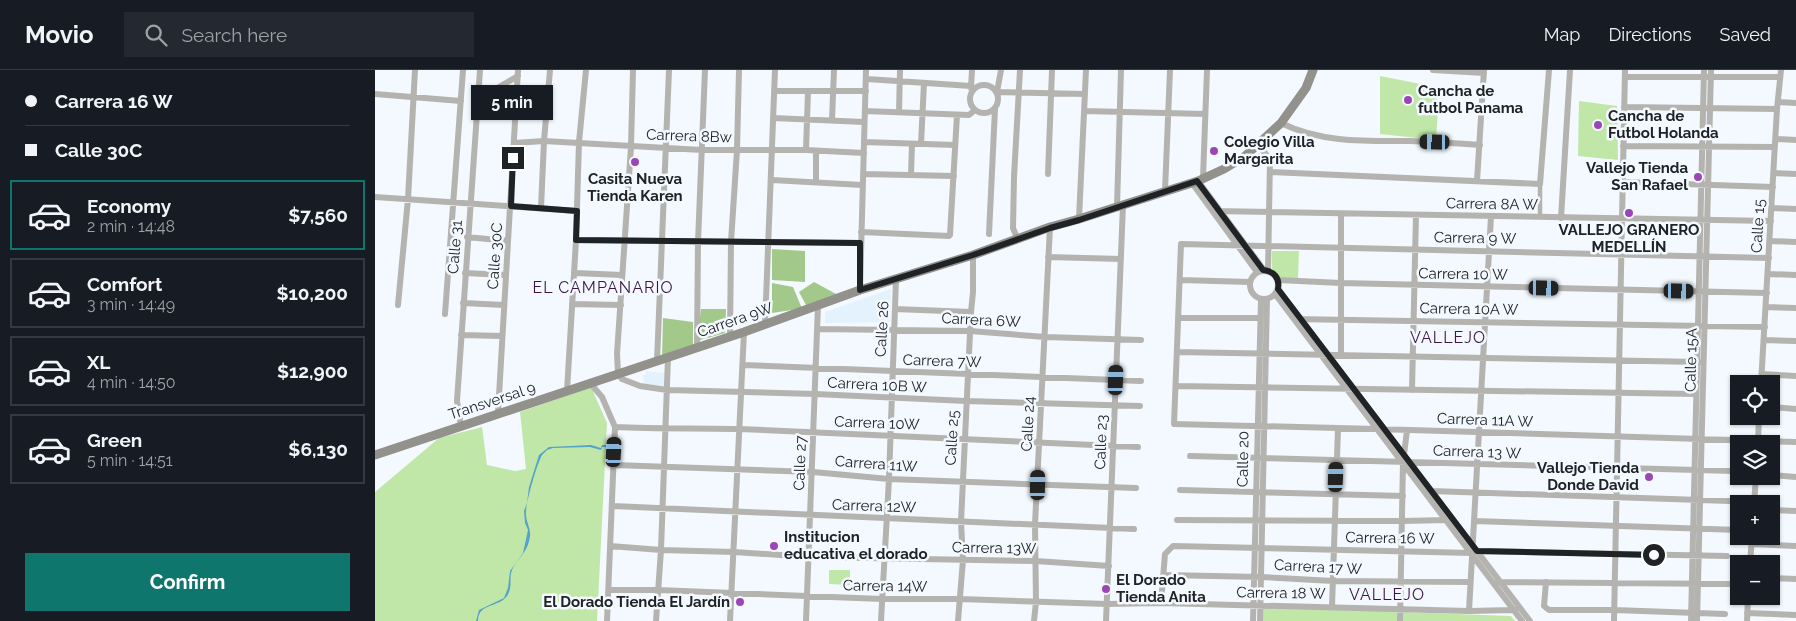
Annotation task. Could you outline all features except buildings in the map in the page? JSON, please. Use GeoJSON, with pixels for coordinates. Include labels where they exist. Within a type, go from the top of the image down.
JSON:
{"type":"FeatureCollection","features":[{"type":"Feature","properties":{"kind":"main road"},"geometry":{"type":"LineString","coordinates":[[1258,145],[1281,123],[1306,88],[1313,70]]}},
{"type":"Feature","properties":{"kind":"main road","name":"Carrera 9W"},"geometry":{"type":"LineString","coordinates":[[618,373],[765,325],[860,290],[1197,181],[1224,169],[1244,157],[1258,145]]}},
{"type":"Feature","properties":{"kind":"main road","name":"Transversal 9"},"geometry":{"type":"LineString","coordinates":[[375,455],[618,373]]}},
{"type":"Feature","properties":{"kind":"street"},"geometry":{"type":"LineString","coordinates":[[398,304],[408,199],[415,70]]}},
{"type":"Feature","properties":{"kind":"street","name":"Calle 31"},"geometry":{"type":"LineString","coordinates":[[445,314],[463,70]]}},
{"type":"Feature","properties":{"kind":"street","name":"Calle 31"},"geometry":{"type":"LineString","coordinates":[[461,426],[457,401],[480,70]]}},
{"type":"Feature","properties":{"kind":"street"},"geometry":{"type":"LineString","coordinates":[[541,208],[550,70]]}},
{"type":"Feature","properties":{"kind":"street"},"geometry":{"type":"LineString","coordinates":[[567,391],[575,272],[579,142],[585,70]]}},
{"type":"Feature","properties":{"kind":"street"},"geometry":{"type":"LineString","coordinates":[[618,373],[617,354],[631,146],[633,70]]}},
{"type":"Feature","properties":{"kind":"street"},"geometry":{"type":"LineString","coordinates":[[657,361],[669,70]]}},
{"type":"Feature","properties":{"kind":"street"},"geometry":{"type":"LineString","coordinates":[[697,347],[698,242],[705,70]]}},
{"type":"Feature","properties":{"kind":"street"},"geometry":{"type":"LineString","coordinates":[[730,336],[731,242],[737,150],[739,70]]}},
{"type":"Feature","properties":{"kind":"street"},"geometry":{"type":"LineString","coordinates":[[765,325],[775,70]]}},
{"type":"Feature","properties":{"kind":"street"},"geometry":{"type":"LineString","coordinates":[[832,120],[834,70]]}},
{"type":"Feature","properties":{"kind":"street","name":"Calle 26"},"geometry":{"type":"LineString","coordinates":[[860,290],[864,122],[867,91],[866,70]]}},
{"type":"Feature","properties":{"kind":"street"},"geometry":{"type":"LineString","coordinates":[[899,112],[900,70]]}},
{"type":"Feature","properties":{"kind":"street"},"geometry":{"type":"LineString","coordinates":[[972,70],[969,98],[971,105],[975,110],[985,113],[995,109]]}},
{"type":"Feature","properties":{"kind":"street"},"geometry":{"type":"LineString","coordinates":[[989,234],[995,109],[999,101],[997,92],[1001,70]]}},
{"type":"Feature","properties":{"kind":"street"},"geometry":{"type":"LineString","coordinates":[[1018,240],[1013,228],[1020,70]]}},
{"type":"Feature","properties":{"kind":"street"},"geometry":{"type":"LineString","coordinates":[[1048,174],[1052,70]]}},
{"type":"Feature","properties":{"kind":"street"},"geometry":{"type":"LineString","coordinates":[[1079,220],[1086,70]]}},
{"type":"Feature","properties":{"kind":"street","name":"Calle 23"},"geometry":{"type":"LineString","coordinates":[[1106,621],[1121,259],[1121,70]]}},
{"type":"Feature","properties":{"kind":"street"},"geometry":{"type":"LineString","coordinates":[[1165,191],[1171,70]]}},
{"type":"Feature","properties":{"kind":"street"},"geometry":{"type":"LineString","coordinates":[[1207,70],[1205,114],[1197,181],[1238,245],[1263,271],[1273,273],[1278,280],[1277,291],[1297,319],[1385,429],[1424,490],[1472,544]]}},
{"type":"Feature","properties":{"kind":"street"},"geometry":{"type":"LineString","coordinates":[[1433,70],[1484,72],[1477,181]]}},
{"type":"Feature","properties":{"kind":"street"},"geometry":{"type":"LineString","coordinates":[[1540,217],[1540,184],[1549,70]]}},
{"type":"Feature","properties":{"kind":"street"},"geometry":{"type":"LineString","coordinates":[[1561,218],[1570,70]]}},
{"type":"Feature","properties":{"kind":"street","name":"Calle 15A"},"geometry":{"type":"LineString","coordinates":[[1691,621],[1694,613],[1696,556],[1698,399],[1707,108],[1707,78],[1704,70]]}},
{"type":"Feature","properties":{"kind":"street","name":"Calle 15A"},"geometry":{"type":"LineString","coordinates":[[1707,78],[1711,70]]}},
{"type":"Feature","properties":{"kind":"street"},"geometry":{"type":"LineString","coordinates":[[478,99],[518,73]]}},
{"type":"Feature","properties":{"kind":"street","name":"Calle 30C"},"geometry":{"type":"LineString","coordinates":[[498,413],[518,73]]}},
{"type":"Feature","properties":{"kind":"street"},"geometry":{"type":"LineString","coordinates":[[1614,621],[1625,73],[1707,78],[1781,74]]}},
{"type":"Feature","properties":{"kind":"street","name":"Calle 15"},"geometry":{"type":"LineString","coordinates":[[1762,374],[1777,106],[1781,74]]}},
{"type":"Feature","properties":{"kind":"street"},"geometry":{"type":"LineString","coordinates":[[867,79],[971,89],[981,84],[987,84],[997,92],[1085,94]]}},
{"type":"Feature","properties":{"kind":"street"},"geometry":{"type":"LineString","coordinates":[[921,144],[924,83]]}},
{"type":"Feature","properties":{"kind":"street"},"geometry":{"type":"LineString","coordinates":[[774,91],[867,91]]}},
{"type":"Feature","properties":{"kind":"street"},"geometry":{"type":"LineString","coordinates":[[806,150],[808,91]]}},
{"type":"Feature","properties":{"kind":"street"},"geometry":{"type":"LineString","coordinates":[[375,94],[461,101]]}},
{"type":"Feature","properties":{"kind":"street"},"geometry":{"type":"LineString","coordinates":[[1624,107],[1707,108],[1777,106],[1796,103]]}},
{"type":"Feature","properties":{"kind":"street"},"geometry":{"type":"LineString","coordinates":[[865,111],[969,115],[975,110]]}},
{"type":"Feature","properties":{"kind":"street"},"geometry":{"type":"LineString","coordinates":[[1084,111],[1205,114]]}},
{"type":"Feature","properties":{"kind":"street"},"geometry":{"type":"LineString","coordinates":[[861,232],[949,236],[951,233],[957,115]]}},
{"type":"Feature","properties":{"kind":"street"},"geometry":{"type":"LineString","coordinates":[[773,118],[864,122]]}},
{"type":"Feature","properties":{"kind":"street"},"geometry":{"type":"LineString","coordinates":[[1281,123],[1314,136],[1480,145]]}},
{"type":"Feature","properties":{"kind":"street"},"geometry":{"type":"LineString","coordinates":[[1776,139],[1796,140]]}},
{"type":"Feature","properties":{"kind":"street","name":"Carrera 8Bw"},"geometry":{"type":"LineString","coordinates":[[514,142],[579,142],[702,150],[806,150],[864,153]]}},
{"type":"Feature","properties":{"kind":"street"},"geometry":{"type":"LineString","coordinates":[[864,142],[955,145]]}},
{"type":"Feature","properties":{"kind":"street"},"geometry":{"type":"LineString","coordinates":[[911,175],[912,144]]}},
{"type":"Feature","properties":{"kind":"street"},"geometry":{"type":"LineString","coordinates":[[1258,145],[1270,160],[1271,172],[1269,246],[1263,271]]}},
{"type":"Feature","properties":{"kind":"street"},"geometry":{"type":"LineString","coordinates":[[1623,146],[1775,147]]}},
{"type":"Feature","properties":{"kind":"street"},"geometry":{"type":"LineString","coordinates":[[816,151],[816,182]]}},
{"type":"Feature","properties":{"kind":"street"},"geometry":{"type":"LineString","coordinates":[[1271,172],[1540,184]]}},
{"type":"Feature","properties":{"kind":"street"},"geometry":{"type":"LineString","coordinates":[[1774,173],[1796,174]]}},
{"type":"Feature","properties":{"kind":"street"},"geometry":{"type":"LineString","coordinates":[[863,174],[954,176]]}},
{"type":"Feature","properties":{"kind":"street"},"geometry":{"type":"LineString","coordinates":[[772,180],[862,185]]}},
{"type":"Feature","properties":{"kind":"street"},"geometry":{"type":"LineString","coordinates":[[1623,182],[1773,187]]}},
{"type":"Feature","properties":{"kind":"street"},"geometry":{"type":"LineString","coordinates":[[375,197],[577,211]]}},
{"type":"Feature","properties":{"kind":"street"},"geometry":{"type":"LineString","coordinates":[[1772,208],[1796,209]]}},
{"type":"Feature","properties":{"kind":"street"},"geometry":{"type":"LineString","coordinates":[[1217,212],[1245,245],[1263,271]]}},
{"type":"Feature","properties":{"kind":"street","name":"Carrera 8A W"},"geometry":{"type":"LineString","coordinates":[[1217,212],[1771,221]]}},
{"type":"Feature","properties":{"kind":"street"},"geometry":{"type":"LineString","coordinates":[[1341,214],[1341,354]]}},
{"type":"Feature","properties":{"kind":"street"},"geometry":{"type":"LineString","coordinates":[[1412,390],[1415,215]]}},
{"type":"Feature","properties":{"kind":"street"},"geometry":{"type":"LineString","coordinates":[[1491,216],[1472,544],[1474,552],[1493,582],[1530,621]]}},
{"type":"Feature","properties":{"kind":"street","name":"Calle 24"},"geometry":{"type":"LineString","coordinates":[[1034,621],[1036,602],[1035,524],[1050,228]]}},
{"type":"Feature","properties":{"kind":"street"},"geometry":{"type":"LineString","coordinates":[[467,237],[508,241]]}},
{"type":"Feature","properties":{"kind":"street"},"geometry":{"type":"LineString","coordinates":[[576,240],[860,243]]}},
{"type":"Feature","properties":{"kind":"street"},"geometry":{"type":"LineString","coordinates":[[1770,241],[1796,242]]}},
{"type":"Feature","properties":{"kind":"street","name":"Carrera 9 W"},"geometry":{"type":"LineString","coordinates":[[1180,280],[1181,244],[1769,258]]}},
{"type":"Feature","properties":{"kind":"street","name":"Calle 25"},"geometry":{"type":"LineString","coordinates":[[958,621],[963,560],[961,522],[969,331],[973,292],[973,255]]}},
{"type":"Feature","properties":{"kind":"street"},"geometry":{"type":"LineString","coordinates":[[1048,257],[1121,259]]}},
{"type":"Feature","properties":{"kind":"street"},"geometry":{"type":"LineString","coordinates":[[1263,271],[1252,276],[1250,282],[1252,292],[1264,299],[1277,291]]}},
{"type":"Feature","properties":{"kind":"street"},"geometry":{"type":"LineString","coordinates":[[575,272],[622,275]]}},
{"type":"Feature","properties":{"kind":"street"},"geometry":{"type":"LineString","coordinates":[[465,273],[505,275]]}},
{"type":"Feature","properties":{"kind":"street"},"geometry":{"type":"LineString","coordinates":[[1768,274],[1796,275]]}},
{"type":"Feature","properties":{"kind":"street","name":"Calle 26"},"geometry":{"type":"LineString","coordinates":[[881,621],[889,479],[896,279]]}},
{"type":"Feature","properties":{"kind":"street"},"geometry":{"type":"LineString","coordinates":[[1250,282],[1180,280],[1176,386],[1619,392],[1698,399]]}},
{"type":"Feature","properties":{"kind":"street","name":"Carrera 10 W"},"geometry":{"type":"LineString","coordinates":[[1278,280],[1341,284],[1767,293]]}},
{"type":"Feature","properties":{"kind":"street","name":"Calle 20"},"geometry":{"type":"LineString","coordinates":[[1263,353],[1260,318],[1264,299]]}},
{"type":"Feature","properties":{"kind":"street","name":"Calle 20"},"geometry":{"type":"LineString","coordinates":[[1260,621],[1257,605],[1257,577],[1264,299]]}},
{"type":"Feature","properties":{"kind":"street"},"geometry":{"type":"LineString","coordinates":[[463,303],[503,305]]}},
{"type":"Feature","properties":{"kind":"street"},"geometry":{"type":"LineString","coordinates":[[572,304],[621,305]]}},
{"type":"Feature","properties":{"kind":"street","name":"Calle 27"},"geometry":{"type":"LineString","coordinates":[[806,621],[819,305]]}},
{"type":"Feature","properties":{"kind":"street"},"geometry":{"type":"LineString","coordinates":[[1766,307],[1796,308]]}},
{"type":"Feature","properties":{"kind":"street"},"geometry":{"type":"LineString","coordinates":[[895,309],[971,312]]}},
{"type":"Feature","properties":{"kind":"street"},"geometry":{"type":"LineString","coordinates":[[1178,318],[1260,318]]}},
{"type":"Feature","properties":{"kind":"street","name":"Carrera 10A W"},"geometry":{"type":"LineString","coordinates":[[1297,319],[1765,327]]}},
{"type":"Feature","properties":{"kind":"street","name":"Carrera 6W"},"geometry":{"type":"LineString","coordinates":[[818,329],[969,331],[1045,337],[1141,340]]}},
{"type":"Feature","properties":{"kind":"street"},"geometry":{"type":"LineString","coordinates":[[730,621],[744,332]]}},
{"type":"Feature","properties":{"kind":"street"},"geometry":{"type":"LineString","coordinates":[[461,335],[502,336]]}},
{"type":"Feature","properties":{"kind":"street"},"geometry":{"type":"LineString","coordinates":[[1764,340],[1796,341]]}},
{"type":"Feature","properties":{"kind":"street"},"geometry":{"type":"LineString","coordinates":[[1177,352],[1700,362]]}},
{"type":"Feature","properties":{"kind":"street"},"geometry":{"type":"LineString","coordinates":[[1324,354],[1346,388],[1377,428],[1431,491],[1474,552],[1500,582],[1517,609],[1522,621]]}},
{"type":"Feature","properties":{"kind":"street"},"geometry":{"type":"LineString","coordinates":[[656,621],[663,510],[669,357]]}},
{"type":"Feature","properties":{"kind":"street","name":"Carrera 7W"},"geometry":{"type":"LineString","coordinates":[[743,365],[1141,381]]}},
{"type":"Feature","properties":{"kind":"street","name":"Carrera 10B W"},"geometry":{"type":"LineString","coordinates":[[618,373],[627,382],[667,390],[1140,406]]}},
{"type":"Feature","properties":{"kind":"street"},"geometry":{"type":"LineString","coordinates":[[1762,374],[1796,376]]}},
{"type":"Feature","properties":{"kind":"street"},"geometry":{"type":"LineString","coordinates":[[590,383],[602,397],[615,427],[607,621]]}},
{"type":"Feature","properties":{"kind":"street","name":"Carrera 11A W"},"geometry":{"type":"LineString","coordinates":[[1176,386],[1174,424],[1377,428],[1730,441]]}},
{"type":"Feature","properties":{"kind":"street"},"geometry":{"type":"LineString","coordinates":[[1780,408],[1796,409]]}},
{"type":"Feature","properties":{"kind":"street","name":"Carrera 10W"},"geometry":{"type":"LineString","coordinates":[[615,427],[739,429],[1138,447]]}},
{"type":"Feature","properties":{"kind":"street"},"geometry":{"type":"LineString","coordinates":[[1332,607],[1338,428]]}},
{"type":"Feature","properties":{"kind":"street"},"geometry":{"type":"LineString","coordinates":[[1400,621],[1402,522],[1407,430]]}},
{"type":"Feature","properties":{"kind":"street","name":"Carrera 11A W"},"geometry":{"type":"LineString","coordinates":[[1780,442],[1796,442]]}},
{"type":"Feature","properties":{"kind":"street","name":"Carrera 13 W"},"geometry":{"type":"LineString","coordinates":[[1190,456],[1405,460],[1477,464],[1730,471]]}},
{"type":"Feature","properties":{"kind":"street","name":"Carrera 11W"},"geometry":{"type":"LineString","coordinates":[[614,465],[813,472],[889,479],[1136,488]]}},
{"type":"Feature","properties":{"kind":"street"},"geometry":{"type":"LineString","coordinates":[[1780,476],[1796,477]]}},
{"type":"Feature","properties":{"kind":"street"},"geometry":{"type":"LineString","coordinates":[[1180,490],[1403,496]]}},
{"type":"Feature","properties":{"kind":"street"},"geometry":{"type":"LineString","coordinates":[[1424,490],[1729,501]]}},
{"type":"Feature","properties":{"kind":"street","name":"Carrera 12W"},"geometry":{"type":"LineString","coordinates":[[613,506],[663,510],[1134,529]]}},
{"type":"Feature","properties":{"kind":"street"},"geometry":{"type":"LineString","coordinates":[[1780,510],[1796,511]]}},
{"type":"Feature","properties":{"kind":"street"},"geometry":{"type":"LineString","coordinates":[[1177,520],[1402,522],[1450,520]]}},
{"type":"Feature","properties":{"kind":"street"},"geometry":{"type":"LineString","coordinates":[[1474,521],[1730,530]]}},
{"type":"Feature","properties":{"kind":"street"},"geometry":{"type":"LineString","coordinates":[[1774,545],[1796,546]]}},
{"type":"Feature","properties":{"kind":"street","name":"Carrera 13W"},"geometry":{"type":"LineString","coordinates":[[610,546],[809,557],[1036,561],[1109,566]]}},
{"type":"Feature","properties":{"kind":"street","name":"Carrera 16 W"},"geometry":{"type":"LineString","coordinates":[[1164,575],[1165,554],[1173,546],[1727,556]]}},
{"type":"Feature","properties":{"kind":"street"},"geometry":{"type":"LineString","coordinates":[[1469,611],[1474,552]]}},
{"type":"Feature","properties":{"kind":"street"},"geometry":{"type":"LineString","coordinates":[[1161,603],[1164,575]]}},
{"type":"Feature","properties":{"kind":"street","name":"Carrera 17 W"},"geometry":{"type":"LineString","coordinates":[[1164,575],[1333,581],[1470,582]]}},
{"type":"Feature","properties":{"kind":"street"},"geometry":{"type":"LineString","coordinates":[[1780,578],[1796,579]]}},
{"type":"Feature","properties":{"kind":"street"},"geometry":{"type":"LineString","coordinates":[[1493,582],[1729,584]]}},
{"type":"Feature","properties":{"kind":"street"},"geometry":{"type":"LineString","coordinates":[[1547,582],[1544,606],[1549,610],[1725,614]]}},
{"type":"Feature","properties":{"kind":"street","name":"Carrera 14W"},"geometry":{"type":"LineString","coordinates":[[609,590],[658,590],[882,599],[959,598],[1107,604],[1161,603]]}},
{"type":"Feature","properties":{"kind":"street","name":"Carrera 18 W"},"geometry":{"type":"LineString","coordinates":[[1161,603],[1469,611],[1517,609]]}},
{"type":"Feature","properties":{"kind":"street","name":"Calle 20"},"geometry":{"type":"LineString","coordinates":[[1253,621],[1257,605]]}},
{"type":"Feature","properties":{"kind":"street"},"geometry":{"type":"LineString","coordinates":[[1747,605],[1747,621]]}},
{"type":"Feature","properties":{"kind":"street","name":"Calle 15A"},"geometry":{"type":"LineString","coordinates":[[1694,613],[1697,621]]}},
{"type":"Feature","properties":{"kind":"street"},"geometry":{"type":"LineString","coordinates":[[1747,613],[1778,618],[1796,615]]}},
{"type":"Feature","properties":{"kind":"shaded area"},"geometry":{"type":"Polygon","coordinates":[[[891,289],[890,322],[825,323],[825,312],[891,289]]]}},
{"type":"Feature","properties":{"kind":"shaded area"},"geometry":{"type":"Polygon","coordinates":[[[646,371],[665,373],[664,387],[644,385],[643,375],[646,375],[646,371]]]}},
{"type":"Feature","properties":{"kind":"green space","name":"Cancha de futbol Panama"},"geometry":{"type":"Polygon","coordinates":[[[1380,76],[1436,87],[1438,109],[1436,140],[1380,134],[1380,76]]]}},
{"type":"Feature","properties":{"kind":"green space","name":"Cancha de Futbol Holanda"},"geometry":{"type":"Polygon","coordinates":[[[1579,101],[1617,106],[1618,160],[1578,156],[1579,101]]]}},
{"type":"Feature","properties":{"kind":"green space"},"geometry":{"type":"Polygon","coordinates":[[[772,249],[805,251],[805,282],[772,280],[772,249]]]}},
{"type":"Feature","properties":{"kind":"green space"},"geometry":{"type":"Polygon","coordinates":[[[1272,251],[1299,251],[1298,280],[1282,280],[1272,269],[1272,251]]]}},
{"type":"Feature","properties":{"kind":"green space"},"geometry":{"type":"Polygon","coordinates":[[[814,282],[838,295],[806,305],[799,292],[814,282]]]}},
{"type":"Feature","properties":{"kind":"green space"},"geometry":{"type":"Polygon","coordinates":[[[772,283],[793,287],[803,311],[798,309],[772,313],[772,283]]]}},
{"type":"Feature","properties":{"kind":"green space"},"geometry":{"type":"Polygon","coordinates":[[[701,309],[726,309],[725,333],[697,341],[701,309]]]}},
{"type":"Feature","properties":{"kind":"green space"},"geometry":{"type":"Polygon","coordinates":[[[663,318],[693,322],[694,347],[662,358],[663,318]]]}},
{"type":"Feature","properties":{"kind":"green space"},"geometry":{"type":"Polygon","coordinates":[[[591,387],[607,423],[597,621],[375,621],[375,492],[439,438],[482,427],[487,465],[515,471],[526,469],[520,412],[591,387]]]}},
{"type":"Feature","properties":{"kind":"green space"},"geometry":{"type":"Polygon","coordinates":[[[829,570],[850,570],[850,585],[829,584],[829,570]]]}},
{"type":"Feature","properties":{"kind":"green space"},"geometry":{"type":"Polygon","coordinates":[[[1263,608],[1397,611],[1397,621],[1263,621],[1263,608]]]}},
{"type":"Feature","properties":{"kind":"green space"},"geometry":{"type":"Polygon","coordinates":[[[1403,612],[1511,616],[1515,621],[1403,621],[1403,612]]]}},
{"type":"Feature","properties":{"kind":"water"},"geometry":{"type":"Polygon","coordinates":[[[591,445],[601,448],[602,445],[606,445],[601,450],[590,447],[553,448],[547,450],[542,455],[537,467],[527,501],[529,487],[539,455],[549,447],[591,445]]]}},
{"type":"Feature","properties":{"kind":"water"},"geometry":{"type":"Polygon","coordinates":[[[527,504],[526,517],[530,533],[529,542],[525,551],[512,570],[509,592],[502,601],[482,610],[478,621],[476,621],[479,610],[504,598],[508,588],[510,571],[523,553],[528,530],[524,511],[527,504]]]}},
{"type":"Feature","properties":{"kind":"place","name":"Cancha de futbol Panama"},"geometry":{"type":"Point","coordinates":[1408,100]}},
{"type":"Feature","properties":{"kind":"place","name":"Cancha de Futbol Holanda"},"geometry":{"type":"Point","coordinates":[1598,125]}},
{"type":"Feature","properties":{"kind":"place","name":"Colegio Villa Margarita"},"geometry":{"type":"Point","coordinates":[1214,151]}},
{"type":"Feature","properties":{"kind":"place","name":"Casita Nueva Tienda Karen"},"geometry":{"type":"Point","coordinates":[635,162]}},
{"type":"Feature","properties":{"kind":"place","name":"Vallejo Tienda San Rafael"},"geometry":{"type":"Point","coordinates":[1698,177]}},
{"type":"Feature","properties":{"kind":"place","name":"VALLEJO GRANERO MEDELLÍN"},"geometry":{"type":"Point","coordinates":[1629,213]}},
{"type":"Feature","properties":{"kind":"place","name":"Vallejo Tienda Donde David"},"geometry":{"type":"Point","coordinates":[1649,477]}},
{"type":"Feature","properties":{"kind":"place","name":"Institucion educativa el dorado"},"geometry":{"type":"Point","coordinates":[774,546]}},
{"type":"Feature","properties":{"kind":"place","name":"El Dorado Tienda Anita"},"geometry":{"type":"Point","coordinates":[1106,589]}},
{"type":"Feature","properties":{"kind":"place","name":"El Dorado Tienda El Jardín"},"geometry":{"type":"Point","coordinates":[740,602]}},
{"type":"Feature","properties":{"kind":"district","name":"EL CAMPANARIO"},"geometry":{"type":"Point","coordinates":[603,287]}},
{"type":"Feature","properties":{"kind":"district","name":"VALLEJO"},"geometry":{"type":"Point","coordinates":[1448,337]}},
{"type":"Feature","properties":{"kind":"district","name":"VALLEJO"},"geometry":{"type":"Point","coordinates":[1387,594]}},
{"type":"Feature","properties":{"kind":"route"},"geometry":{"type":"LineString","coordinates":[[513,158],[511,206],[577,211],[576,240],[860,243],[860,290],[1197,181],[1263,270],[1268,270],[1276,276],[1279,284],[1278,289],[1477,551],[1654,555]]}}]}
